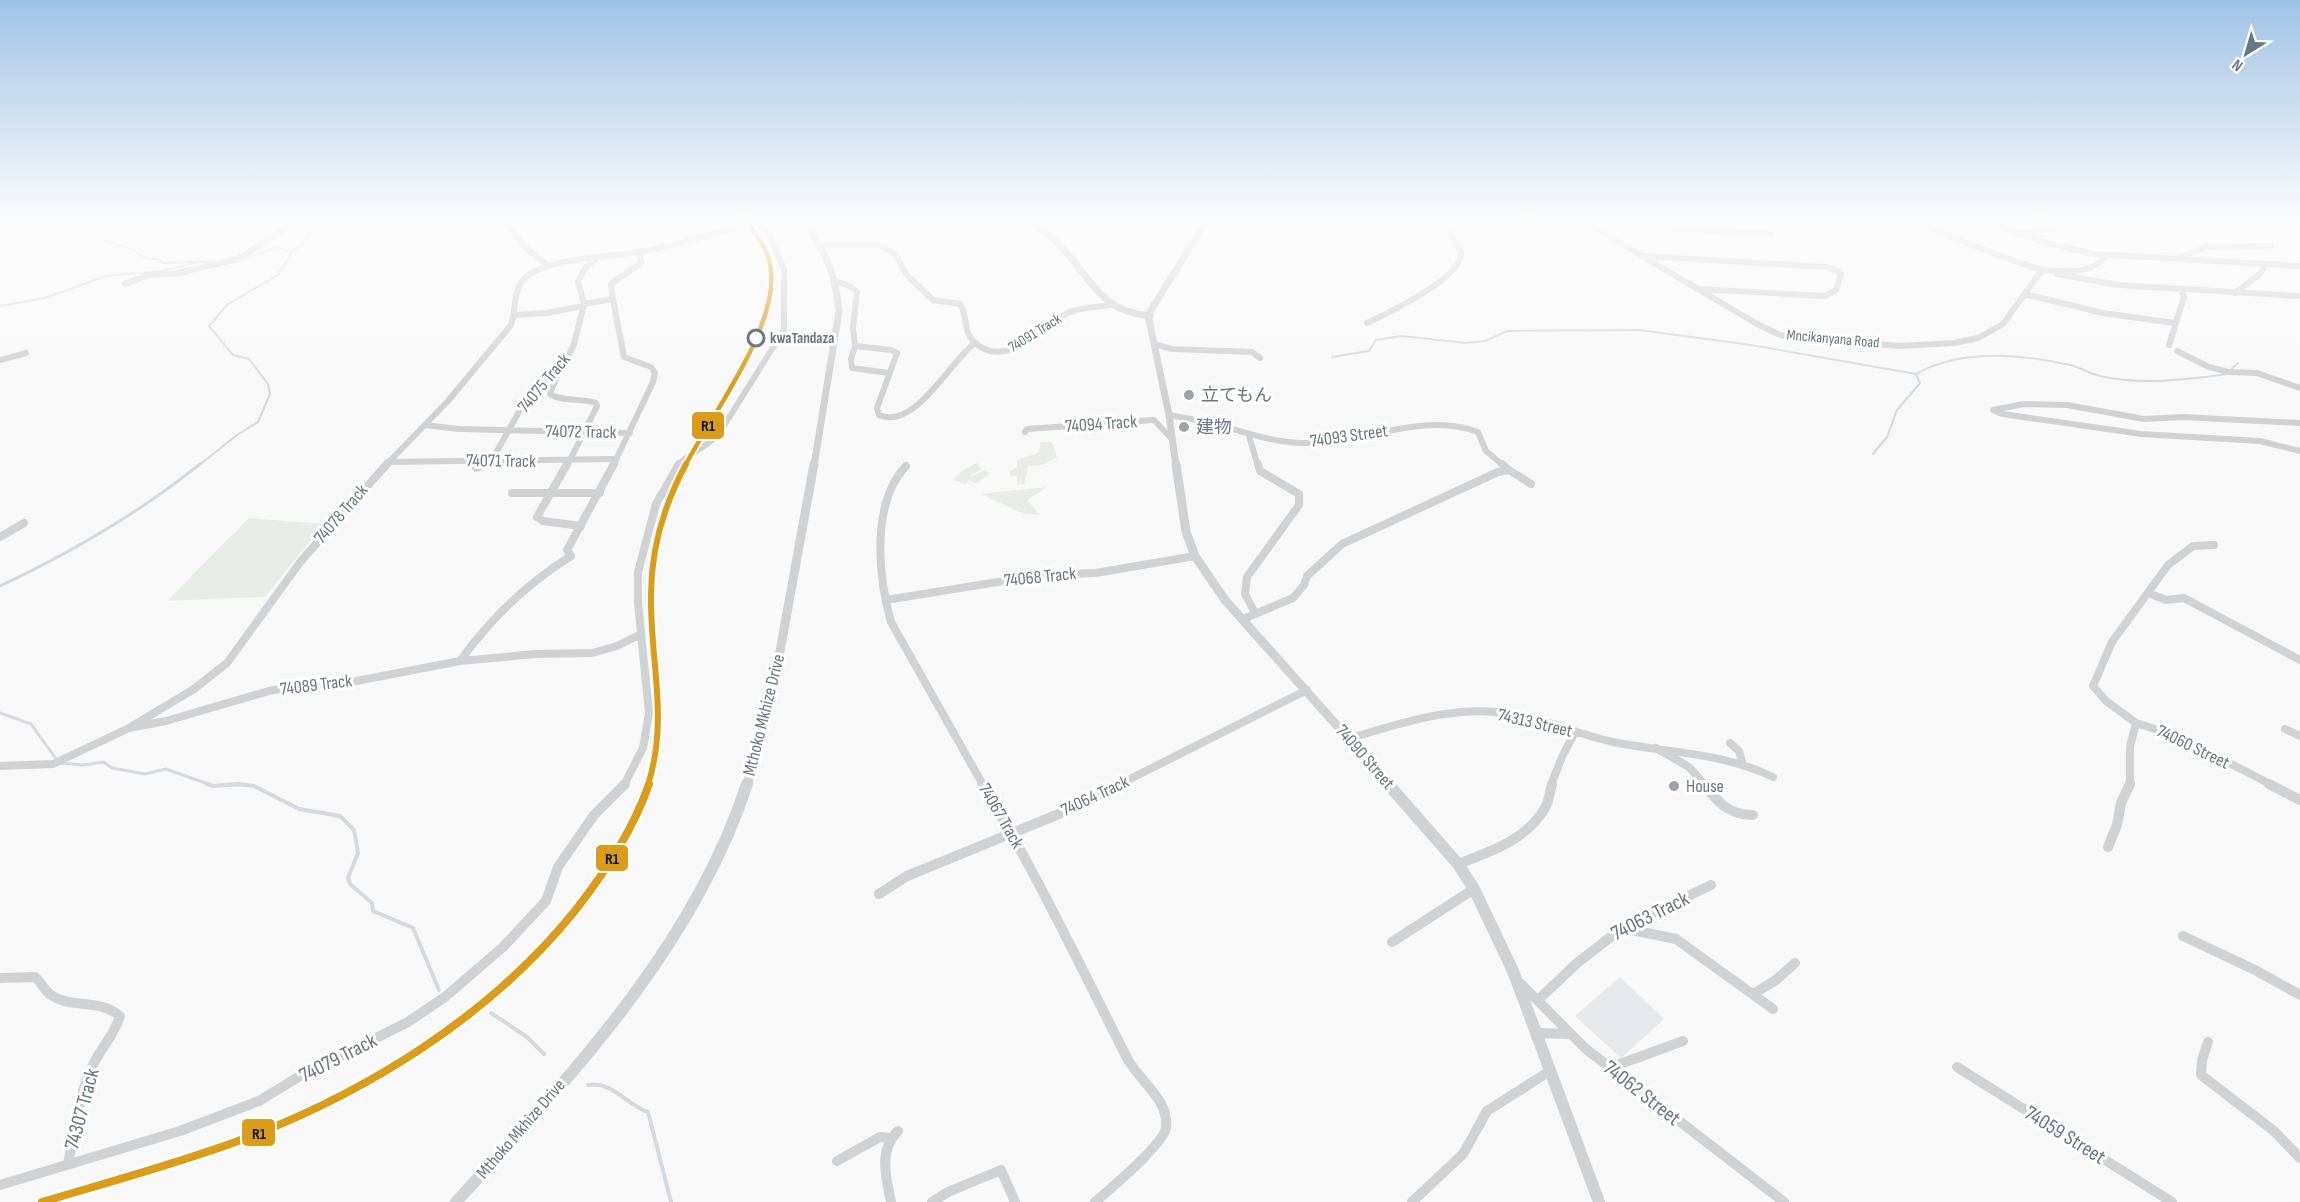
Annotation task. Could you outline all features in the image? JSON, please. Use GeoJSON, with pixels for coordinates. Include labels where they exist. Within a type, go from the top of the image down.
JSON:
{"type":"FeatureCollection","features":[{"type":"Feature","properties":{"kind":"street"},"geometry":{"type":"LineString","coordinates":[[124,284],[146,276]]}},
{"type":"Feature","properties":{"kind":"street","name":"74078 Track"},"geometry":{"type":"LineString","coordinates":[[129,728],[194,689],[227,663],[301,561],[387,462],[425,425],[504,333],[515,315],[515,295],[527,276]]}},
{"type":"Feature","properties":{"kind":"street","name":"74075 Track"},"geometry":{"type":"LineString","coordinates":[[491,462],[526,399],[565,363],[579,332],[584,305],[578,281],[581,276]]}},
{"type":"Feature","properties":{"kind":"street"},"geometry":{"type":"LineString","coordinates":[[460,661],[514,598],[532,582],[571,556],[567,550],[600,493],[614,459],[630,434],[655,373],[651,367],[624,357],[611,284],[622,276]]}},
{"type":"Feature","properties":{"kind":"street","name":"74079 Track"},"geometry":{"type":"LineString","coordinates":[[0,1185],[180,1131],[259,1101],[300,1076],[366,1045],[445,997],[503,947],[546,901],[558,867],[594,815],[623,787],[643,748],[649,713],[639,635],[638,572],[649,522],[675,468],[687,454],[715,440],[784,330],[784,276]]}},
{"type":"Feature","properties":{"kind":"street","name":"Mthoko Mkhize Drive"},"geometry":{"type":"LineString","coordinates":[[456,1202],[555,1092],[635,990],[693,901],[732,825],[757,758],[782,641],[839,311],[833,276]]}},
{"type":"Feature","properties":{"kind":"street"},"geometry":{"type":"LineString","coordinates":[[855,346],[896,351],[896,361],[889,373],[877,408],[879,415],[887,420],[902,416],[920,403],[960,355],[975,343],[966,331],[966,311],[960,304],[949,300],[935,301],[908,276]]}},
{"type":"Feature","properties":{"kind":"street"},"geometry":{"type":"LineString","coordinates":[[1083,276],[1111,305],[1127,313],[1150,316],[1148,315],[1151,309],[1172,276]]}},
{"type":"Feature","properties":{"kind":"street"},"geometry":{"type":"LineString","coordinates":[[1367,322],[1389,313],[1448,276]]}},
{"type":"Feature","properties":{"kind":"street","name":"Mncikanyana Road"},"geometry":{"type":"LineString","coordinates":[[1674,276],[1770,331],[1790,337],[1932,347],[1956,343],[1995,331],[2003,324],[2037,276]]}},
{"type":"Feature","properties":{"kind":"street"},"geometry":{"type":"LineString","coordinates":[[1695,289],[1825,296],[1836,290],[1840,276]]}},
{"type":"Feature","properties":{"kind":"street"},"geometry":{"type":"LineString","coordinates":[[2070,276],[2101,283],[2181,290],[2300,296]]}},
{"type":"Feature","properties":{"kind":"street"},"geometry":{"type":"LineString","coordinates":[[2235,293],[2256,276]]}},
{"type":"Feature","properties":{"kind":"street"},"geometry":{"type":"LineString","coordinates":[[835,281],[850,286],[857,292],[852,368],[889,373]]}},
{"type":"Feature","properties":{"kind":"street"},"geometry":{"type":"LineString","coordinates":[[2169,345],[2174,322],[2184,297],[2181,290]]}},
{"type":"Feature","properties":{"kind":"street"},"geometry":{"type":"LineString","coordinates":[[2024,294],[2103,313],[2174,322]]}},
{"type":"Feature","properties":{"kind":"street"},"geometry":{"type":"LineString","coordinates":[[515,315],[547,313],[613,299]]}},
{"type":"Feature","properties":{"kind":"street","name":"74091 Track"},"geometry":{"type":"LineString","coordinates":[[975,343],[993,352],[1006,352],[1019,347],[1068,313],[1111,305]]}},
{"type":"Feature","properties":{"kind":"street","name":"74090 Street"},"geometry":{"type":"LineString","coordinates":[[1150,316],[1169,415],[1170,438],[1186,532],[1195,556],[1225,600],[1307,690],[1458,864],[1474,889],[1513,971],[1599,1202]]}},
{"type":"Feature","properties":{"kind":"street"},"geometry":{"type":"LineString","coordinates":[[1154,344],[1172,349],[1252,352],[1260,358]]}},
{"type":"Feature","properties":{"kind":"street"},"geometry":{"type":"LineString","coordinates":[[2178,351],[2205,366],[2227,372],[2257,373],[2300,388]]}},
{"type":"Feature","properties":{"kind":"street"},"geometry":{"type":"LineString","coordinates":[[0,360],[26,353]]}},
{"type":"Feature","properties":{"kind":"street"},"geometry":{"type":"LineString","coordinates":[[565,363],[558,371],[550,394],[556,398],[584,399],[596,403],[552,494],[537,517],[539,520],[581,526]]}},
{"type":"Feature","properties":{"kind":"street"},"geometry":{"type":"LineString","coordinates":[[2300,423],[2183,417],[2144,419],[2067,405],[2024,404],[1993,410],[2002,414],[2141,434],[2260,441],[2300,451]]}},
{"type":"Feature","properties":{"kind":"street","name":"74093 Street"},"geometry":{"type":"LineString","coordinates":[[1169,415],[1206,422],[1250,436],[1285,443],[1340,440],[1387,430],[1461,428],[1478,432],[1486,451],[1509,470]]}},
{"type":"Feature","properties":{"kind":"street","name":"74094 Track"},"geometry":{"type":"LineString","coordinates":[[1025,432],[1027,429],[1154,420],[1170,438]]}},
{"type":"Feature","properties":{"kind":"street","name":"74072 Track"},"geometry":{"type":"LineString","coordinates":[[425,425],[509,431],[630,434]]}},
{"type":"Feature","properties":{"kind":"street"},"geometry":{"type":"LineString","coordinates":[[1250,436],[1260,471],[1299,494],[1299,505],[1247,578],[1245,594],[1255,614]]}},
{"type":"Feature","properties":{"kind":"street","name":"74071 Track"},"geometry":{"type":"LineString","coordinates":[[387,462],[404,464],[454,460],[491,462],[614,459]]}},
{"type":"Feature","properties":{"kind":"street"},"geometry":{"type":"LineString","coordinates":[[476,468],[491,462]]}},
{"type":"Feature","properties":{"kind":"street","name":"74067 Track"},"geometry":{"type":"LineString","coordinates":[[906,466],[893,481],[882,514],[885,600],[891,622],[1011,831],[1130,1063],[1164,1105],[1167,1120],[1166,1131],[1149,1153],[1095,1202]]}},
{"type":"Feature","properties":{"kind":"street"},"geometry":{"type":"LineString","coordinates":[[1243,619],[1293,598],[1304,585],[1307,576],[1342,544],[1498,472],[1509,470],[1531,484]]}},
{"type":"Feature","properties":{"kind":"street"},"geometry":{"type":"LineString","coordinates":[[512,493],[600,493]]}},
{"type":"Feature","properties":{"kind":"street"},"geometry":{"type":"LineString","coordinates":[[0,537],[24,523]]}},
{"type":"Feature","properties":{"kind":"street"},"geometry":{"type":"LineString","coordinates":[[2136,723],[2106,701],[2093,686],[2112,642],[2156,580],[2184,551],[2193,546],[2214,545]]}},
{"type":"Feature","properties":{"kind":"street","name":"74068 Track"},"geometry":{"type":"LineString","coordinates":[[885,600],[1041,575],[1096,573],[1195,556]]}},
{"type":"Feature","properties":{"kind":"street"},"geometry":{"type":"LineString","coordinates":[[2148,593],[2166,600],[2184,598],[2300,660]]}},
{"type":"Feature","properties":{"kind":"street","name":"74089 Track"},"geometry":{"type":"LineString","coordinates":[[0,766],[53,764],[129,728],[166,721],[269,691],[305,684],[346,683],[460,661],[536,654],[592,653],[617,646],[639,635]]}},
{"type":"Feature","properties":{"kind":"street","name":"74064 Track"},"geometry":{"type":"LineString","coordinates":[[879,894],[907,876],[1011,831],[1076,807],[1212,736],[1307,690]]}},
{"type":"Feature","properties":{"kind":"street","name":"74313 Street"},"geometry":{"type":"LineString","coordinates":[[1348,739],[1413,720],[1470,711],[1513,714],[1631,745],[1652,746],[1742,762],[1773,777]]}},
{"type":"Feature","properties":{"kind":"street","name":"74060 Street"},"geometry":{"type":"LineString","coordinates":[[2108,847],[2117,825],[2121,803],[2130,785],[2130,747],[2136,723],[2177,736],[2300,800]]}},
{"type":"Feature","properties":{"kind":"street"},"geometry":{"type":"LineString","coordinates":[[2285,729],[2300,735]]}},
{"type":"Feature","properties":{"kind":"street"},"geometry":{"type":"LineString","coordinates":[[1458,864],[1499,849],[1524,832],[1538,817],[1546,805],[1558,765],[1575,732]]}},
{"type":"Feature","properties":{"kind":"street"},"geometry":{"type":"LineString","coordinates":[[1730,743],[1739,751],[1742,762]]}},
{"type":"Feature","properties":{"kind":"street"},"geometry":{"type":"LineString","coordinates":[[1652,746],[1689,767],[1718,803],[1742,817],[1753,818]]}},
{"type":"Feature","properties":{"kind":"street","name":"74063 Track"},"geometry":{"type":"LineString","coordinates":[[1538,1000],[1576,964],[1622,927],[1712,885]]}},
{"type":"Feature","properties":{"kind":"street"},"geometry":{"type":"LineString","coordinates":[[1392,942],[1474,889]]}},
{"type":"Feature","properties":{"kind":"street"},"geometry":{"type":"LineString","coordinates":[[1622,927],[1676,939],[1773,1009]]}},
{"type":"Feature","properties":{"kind":"street"},"geometry":{"type":"LineString","coordinates":[[2183,936],[2255,970],[2300,995]]}},
{"type":"Feature","properties":{"kind":"street"},"geometry":{"type":"LineString","coordinates":[[1753,994],[1776,980],[1795,963]]}},
{"type":"Feature","properties":{"kind":"street","name":"74062 Street"},"geometry":{"type":"LineString","coordinates":[[1513,971],[1517,980],[1570,1034],[1609,1068],[1784,1202]]}},
{"type":"Feature","properties":{"kind":"street","name":"74307 Track"},"geometry":{"type":"LineString","coordinates":[[0,978],[35,977],[53,996],[98,1005],[114,1011],[120,1017],[115,1032],[98,1053],[86,1082],[68,1164]]}},
{"type":"Feature","properties":{"kind":"street"},"geometry":{"type":"LineString","coordinates":[[1536,1033],[1570,1034]]}},
{"type":"Feature","properties":{"kind":"street"},"geometry":{"type":"LineString","coordinates":[[1609,1068],[1683,1041]]}},
{"type":"Feature","properties":{"kind":"street"},"geometry":{"type":"LineString","coordinates":[[2208,1042],[2202,1060],[2201,1075],[2274,1131],[2300,1158]]}},
{"type":"Feature","properties":{"kind":"street","name":"74059 Street"},"geometry":{"type":"LineString","coordinates":[[1957,1067],[2172,1202]]}},
{"type":"Feature","properties":{"kind":"street"},"geometry":{"type":"LineString","coordinates":[[1412,1202],[1463,1154],[1487,1111],[1550,1071]]}},
{"type":"Feature","properties":{"kind":"street"},"geometry":{"type":"LineString","coordinates":[[837,1161],[880,1137],[894,1134],[884,1157],[891,1202]]}},
{"type":"Feature","properties":{"kind":"street"},"geometry":{"type":"LineString","coordinates":[[932,1202],[948,1192],[1001,1170],[1015,1202]]}},
{"type":"Feature","properties":{"kind":"shaded area"},"geometry":{"type":"Polygon","coordinates":[[[1041,442],[1052,442],[1057,457],[1042,465],[1028,466],[1024,484],[1017,485],[1017,476],[1010,476],[1010,471],[1017,468],[1017,460],[1038,453],[1041,442]]]}},
{"type":"Feature","properties":{"kind":"shaded area"},"geometry":{"type":"Polygon","coordinates":[[[977,463],[982,469],[971,477],[984,470],[990,474],[976,483],[968,480],[966,484],[953,480],[963,470],[977,463]]]}},
{"type":"Feature","properties":{"kind":"shaded area"},"geometry":{"type":"Polygon","coordinates":[[[1047,487],[1027,500],[1040,515],[1024,514],[981,494],[1047,487]]]}},
{"type":"Feature","properties":{"kind":"shaded area"},"geometry":{"type":"Polygon","coordinates":[[[249,518],[324,524],[265,597],[167,601],[249,518]]]}},
{"type":"Feature","properties":{"kind":"shaded area"},"geometry":{"type":"Polygon","coordinates":[[[1620,977],[1664,1019],[1621,1058],[1575,1016],[1620,977]]]}},
{"type":"Feature","properties":{"kind":"waterway"},"geometry":{"type":"LineString","coordinates":[[0,306],[45,298],[106,276]]}},
{"type":"Feature","properties":{"kind":"waterway"},"geometry":{"type":"LineString","coordinates":[[198,466],[237,435],[258,422],[270,394],[268,384],[249,359],[233,355],[209,326],[228,304],[276,276]]}},
{"type":"Feature","properties":{"kind":"waterway"},"geometry":{"type":"LineString","coordinates":[[1332,357],[1369,351],[1376,340],[1402,336],[1466,343],[1485,341],[1507,331],[1639,330],[1751,345],[1916,374]]}},
{"type":"Feature","properties":{"kind":"waterway"},"geometry":{"type":"LineString","coordinates":[[1916,374],[1952,360],[1991,356],[2051,361],[2074,366],[2100,376],[2132,381],[2229,374],[2228,372],[2238,363]]}},
{"type":"Feature","properties":{"kind":"waterway"},"geometry":{"type":"LineString","coordinates":[[1873,454],[1887,437],[1897,410],[1920,383],[1916,374]]}},
{"type":"Feature","properties":{"kind":"waterway"},"geometry":{"type":"LineString","coordinates":[[0,586],[103,531],[153,499],[200,464]]}},
{"type":"Feature","properties":{"kind":"waterway"},"geometry":{"type":"LineString","coordinates":[[0,713],[31,724],[59,763],[84,765],[103,762],[112,768],[145,774],[166,769],[211,785]]}},
{"type":"Feature","properties":{"kind":"waterway"},"geometry":{"type":"LineString","coordinates":[[207,784],[226,785]]}},
{"type":"Feature","properties":{"kind":"waterway"},"geometry":{"type":"LineString","coordinates":[[226,785],[246,785]]}},
{"type":"Feature","properties":{"kind":"waterway"},"geometry":{"type":"LineString","coordinates":[[226,785],[246,785]]}},
{"type":"Feature","properties":{"kind":"waterway"},"geometry":{"type":"LineString","coordinates":[[246,785],[254,786],[299,809],[340,816],[354,830],[358,853],[348,878],[350,884],[372,903],[373,911],[413,928],[439,990]]}},
{"type":"Feature","properties":{"kind":"waterway"},"geometry":{"type":"LineString","coordinates":[[491,1013],[527,1037],[544,1054]]}},
{"type":"Feature","properties":{"kind":"waterway"},"geometry":{"type":"LineString","coordinates":[[588,1085],[597,1085],[612,1090],[648,1112],[671,1202]]}},
{"type":"Feature","properties":{"kind":"transit line","name":"R1"},"geometry":{"type":"LineString","coordinates":[[42,1202],[157,1168],[243,1139],[323,1105],[374,1078],[424,1046],[472,1011],[517,973],[559,931],[595,885],[625,837],[638,812],[651,777],[659,726],[658,688],[652,632],[651,578],[659,530],[669,499],[689,458],[755,342],[769,301],[771,276]]}},
{"type":"Feature","properties":{"kind":"place","name":"kwaTandaza"},"geometry":{"type":"Point","coordinates":[756,338]}},
{"type":"Feature","properties":{"kind":"place","name":"立てもん"},"geometry":{"type":"Point","coordinates":[1189,395]}},
{"type":"Feature","properties":{"kind":"place","name":"建物"},"geometry":{"type":"Point","coordinates":[1184,427]}},
{"type":"Feature","properties":{"kind":"place","name":"House"},"geometry":{"type":"Point","coordinates":[1674,786]}}]}
